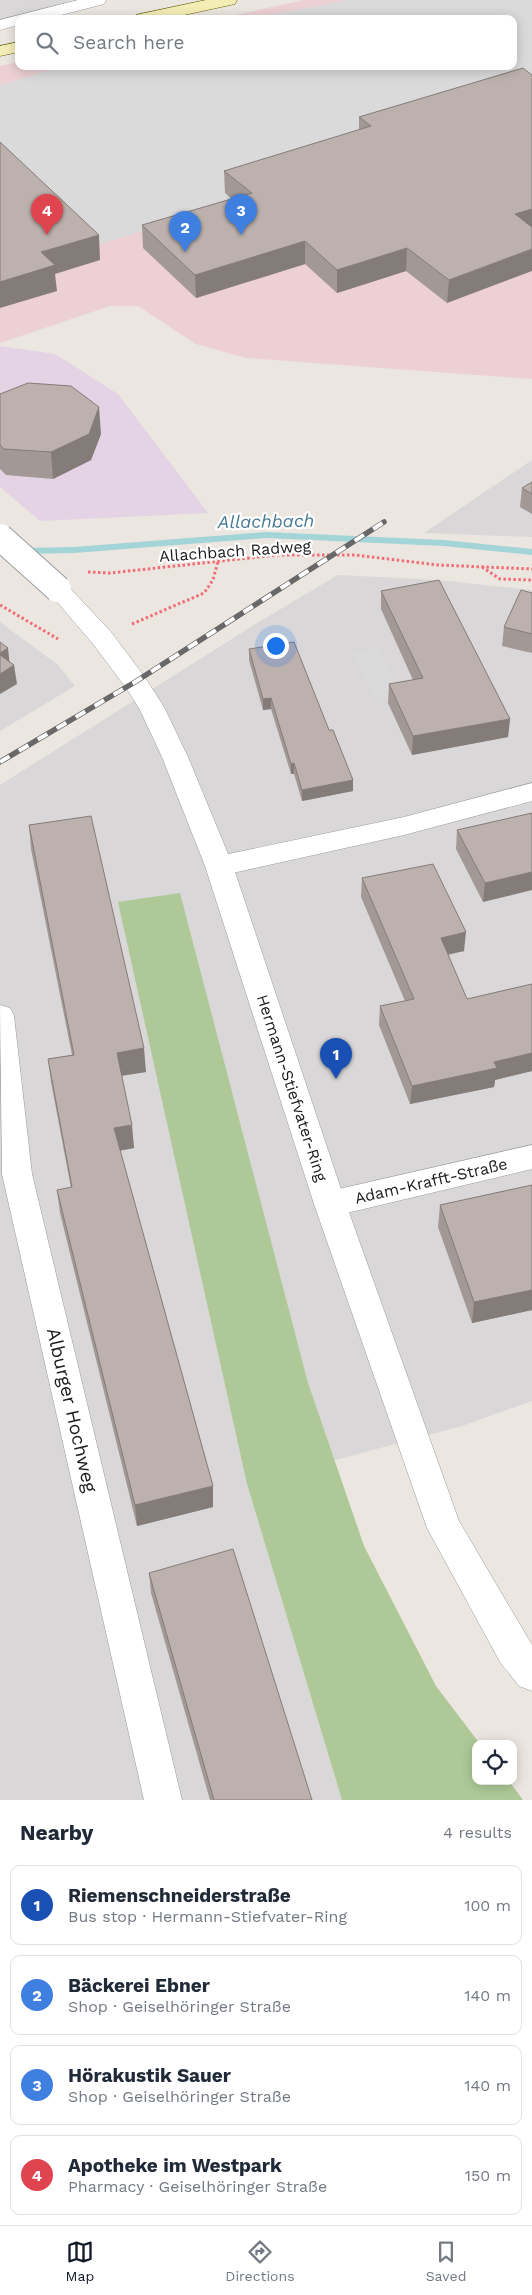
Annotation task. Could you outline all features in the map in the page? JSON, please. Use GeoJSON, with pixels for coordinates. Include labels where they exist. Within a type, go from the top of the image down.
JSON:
{"type":"FeatureCollection","features":[{"type":"Feature","properties":{"kind":"main road"},"geometry":{"type":"LineString","coordinates":[[160,15],[229,0]]}},
{"type":"Feature","properties":{"kind":"main road"},"geometry":{"type":"LineString","coordinates":[[0,51],[15,48]]}},
{"type":"Feature","properties":{"kind":"street"},"geometry":{"type":"LineString","coordinates":[[40,15],[98,0]]}},
{"type":"Feature","properties":{"kind":"street"},"geometry":{"type":"LineString","coordinates":[[0,25],[15,21]]}},
{"type":"Feature","properties":{"kind":"street","name":"Hermann-Stiefvater-Ring"},"geometry":{"type":"LineString","coordinates":[[0,537],[58,589],[102,638],[151,707],[175,757],[219,866],[330,1204],[444,1528],[513,1650],[532,1673]]}},
{"type":"Feature","properties":{"kind":"street"},"geometry":{"type":"LineString","coordinates":[[219,866],[404,826],[411,822],[532,792]]}},
{"type":"Feature","properties":{"kind":"street","name":"Alburger Hochweg"},"geometry":{"type":"LineString","coordinates":[[0,1016],[17,1174],[163,1800]]}},
{"type":"Feature","properties":{"kind":"street","name":"Adam-Krafft-Straße"},"geometry":{"type":"LineString","coordinates":[[330,1204],[532,1158]]}},
{"type":"Feature","properties":{"kind":"path","name":"Allachbach Radweg"},"geometry":{"type":"LineString","coordinates":[[83,572],[110,573],[278,556],[355,556],[438,565],[532,569]]}},
{"type":"Feature","properties":{"kind":"path"},"geometry":{"type":"LineString","coordinates":[[102,638],[204,593],[213,580],[218,561]]}},
{"type":"Feature","properties":{"kind":"path"},"geometry":{"type":"LineString","coordinates":[[481,566],[500,579],[532,580]]}},
{"type":"Feature","properties":{"kind":"shaded area"},"geometry":{"type":"Polygon","coordinates":[[[0,0],[72,0],[15,15],[15,17],[0,21],[0,0]]]}},
{"type":"Feature","properties":{"kind":"shaded area"},"geometry":{"type":"Polygon","coordinates":[[[304,0],[532,0],[532,379],[246,358],[196,344],[138,306],[110,306],[0,343],[0,66],[15,63],[15,70],[517,70],[517,15],[235,15],[304,0]]]}},
{"type":"Feature","properties":{"kind":"shaded area"},"geometry":{"type":"Polygon","coordinates":[[[349,0],[532,0],[532,99],[225,193],[235,202],[94,246],[0,153],[0,85],[51,70],[517,70],[517,15],[268,15],[349,0]]]}},
{"type":"Feature","properties":{"kind":"shaded area"},"geometry":{"type":"Polygon","coordinates":[[[0,346],[55,354],[118,394],[208,513],[40,521],[0,487],[0,346]]]}},
{"type":"Feature","properties":{"kind":"shaded area"},"geometry":{"type":"Polygon","coordinates":[[[532,460],[532,537],[424,533],[532,460]]]}},
{"type":"Feature","properties":{"kind":"shaded area"},"geometry":{"type":"Polygon","coordinates":[[[338,575],[438,580],[532,590],[532,1401],[462,1426],[247,1484],[342,1800],[0,1800],[0,785],[257,623],[338,575]]]}},
{"type":"Feature","properties":{"kind":"shaded area"},"geometry":{"type":"Polygon","coordinates":[[[0,622],[58,665],[75,686],[0,731],[0,622]]]}},
{"type":"Feature","properties":{"kind":"shaded area"},"geometry":{"type":"Polygon","coordinates":[[[377,648],[400,694],[374,699],[352,653],[377,648]]]}},
{"type":"Feature","properties":{"kind":"green space"},"geometry":{"type":"Polygon","coordinates":[[[180,893],[308,1383],[364,1546],[436,1686],[477,1740],[472,1740],[472,1785],[512,1785],[523,1800],[342,1800],[247,1484],[118,902],[180,893]]]}},
{"type":"Feature","properties":{"kind":"building"},"geometry":{"type":"Polygon","coordinates":[[[523,68],[532,75],[532,209],[515,214],[532,227],[532,249],[449,280],[407,248],[337,270],[305,241],[195,275],[142,225],[252,193],[224,171],[371,126],[359,117],[523,68]]]}},
{"type":"Feature","properties":{"kind":"building"},"geometry":{"type":"Polygon","coordinates":[[[0,142],[99,235],[41,252],[55,265],[0,282],[0,142]]]}},
{"type":"Feature","properties":{"kind":"building"},"geometry":{"type":"Polygon","coordinates":[[[28,383],[71,386],[99,407],[89,434],[51,452],[4,449],[0,445],[0,394],[28,383]]]}},
{"type":"Feature","properties":{"kind":"building"},"geometry":{"type":"Polygon","coordinates":[[[532,482],[532,494],[522,488],[532,482]]]}},
{"type":"Feature","properties":{"kind":"building"},"geometry":{"type":"Polygon","coordinates":[[[439,580],[510,719],[413,736],[389,684],[423,678],[381,591],[439,580]]]}},
{"type":"Feature","properties":{"kind":"building"},"geometry":{"type":"Polygon","coordinates":[[[521,590],[532,593],[532,634],[504,627],[521,590]]]}},
{"type":"Feature","properties":{"kind":"building"},"geometry":{"type":"Polygon","coordinates":[[[0,642],[8,648],[0,653],[0,642]]]}},
{"type":"Feature","properties":{"kind":"building"},"geometry":{"type":"Polygon","coordinates":[[[294,642],[329,730],[333,730],[353,780],[302,790],[294,763],[291,764],[271,698],[263,699],[249,649],[294,642]]]}},
{"type":"Feature","properties":{"kind":"building"},"geometry":{"type":"Polygon","coordinates":[[[0,655],[14,665],[0,674],[0,655]]]}},
{"type":"Feature","properties":{"kind":"building"},"geometry":{"type":"Polygon","coordinates":[[[532,813],[532,872],[485,883],[457,830],[532,813]]]}},
{"type":"Feature","properties":{"kind":"building"},"geometry":{"type":"Polygon","coordinates":[[[91,816],[144,1048],[117,1053],[132,1125],[114,1128],[213,1486],[135,1505],[57,1190],[72,1187],[48,1059],[74,1055],[29,825],[91,816]]]}},
{"type":"Feature","properties":{"kind":"building"},"geometry":{"type":"Polygon","coordinates":[[[433,864],[466,932],[441,938],[467,999],[532,984],[532,1053],[494,1062],[497,1068],[412,1086],[380,1006],[414,999],[362,878],[433,864]]]}},
{"type":"Feature","properties":{"kind":"building"},"geometry":{"type":"Polygon","coordinates":[[[532,1185],[532,1290],[474,1302],[440,1205],[532,1185]]]}},
{"type":"Feature","properties":{"kind":"building"},"geometry":{"type":"Polygon","coordinates":[[[233,1549],[312,1800],[214,1800],[149,1573],[233,1549]]]}},
{"type":"Feature","properties":{"kind":"waterway","name":"Allachbach"},"geometry":{"type":"LineString","coordinates":[[17,551],[74,550],[266,535],[444,543],[532,552]]}},
{"type":"Feature","properties":{"kind":"railway"},"geometry":{"type":"LineString","coordinates":[[0,762],[135,682],[384,522]]}},
{"type":"Feature","properties":{"kind":"place","name":"Apotheke im Westpark"},"geometry":{"type":"Point","coordinates":[47,235]}},
{"type":"Feature","properties":{"kind":"place","name":"Hörakustik Sauer"},"geometry":{"type":"Point","coordinates":[241,235]}},
{"type":"Feature","properties":{"kind":"place","name":"Bäckerei Ebner"},"geometry":{"type":"Point","coordinates":[185,252]}},
{"type":"Feature","properties":{"kind":"place","name":"Riemenschneiderstraße"},"geometry":{"type":"Point","coordinates":[336,1079]}}]}
